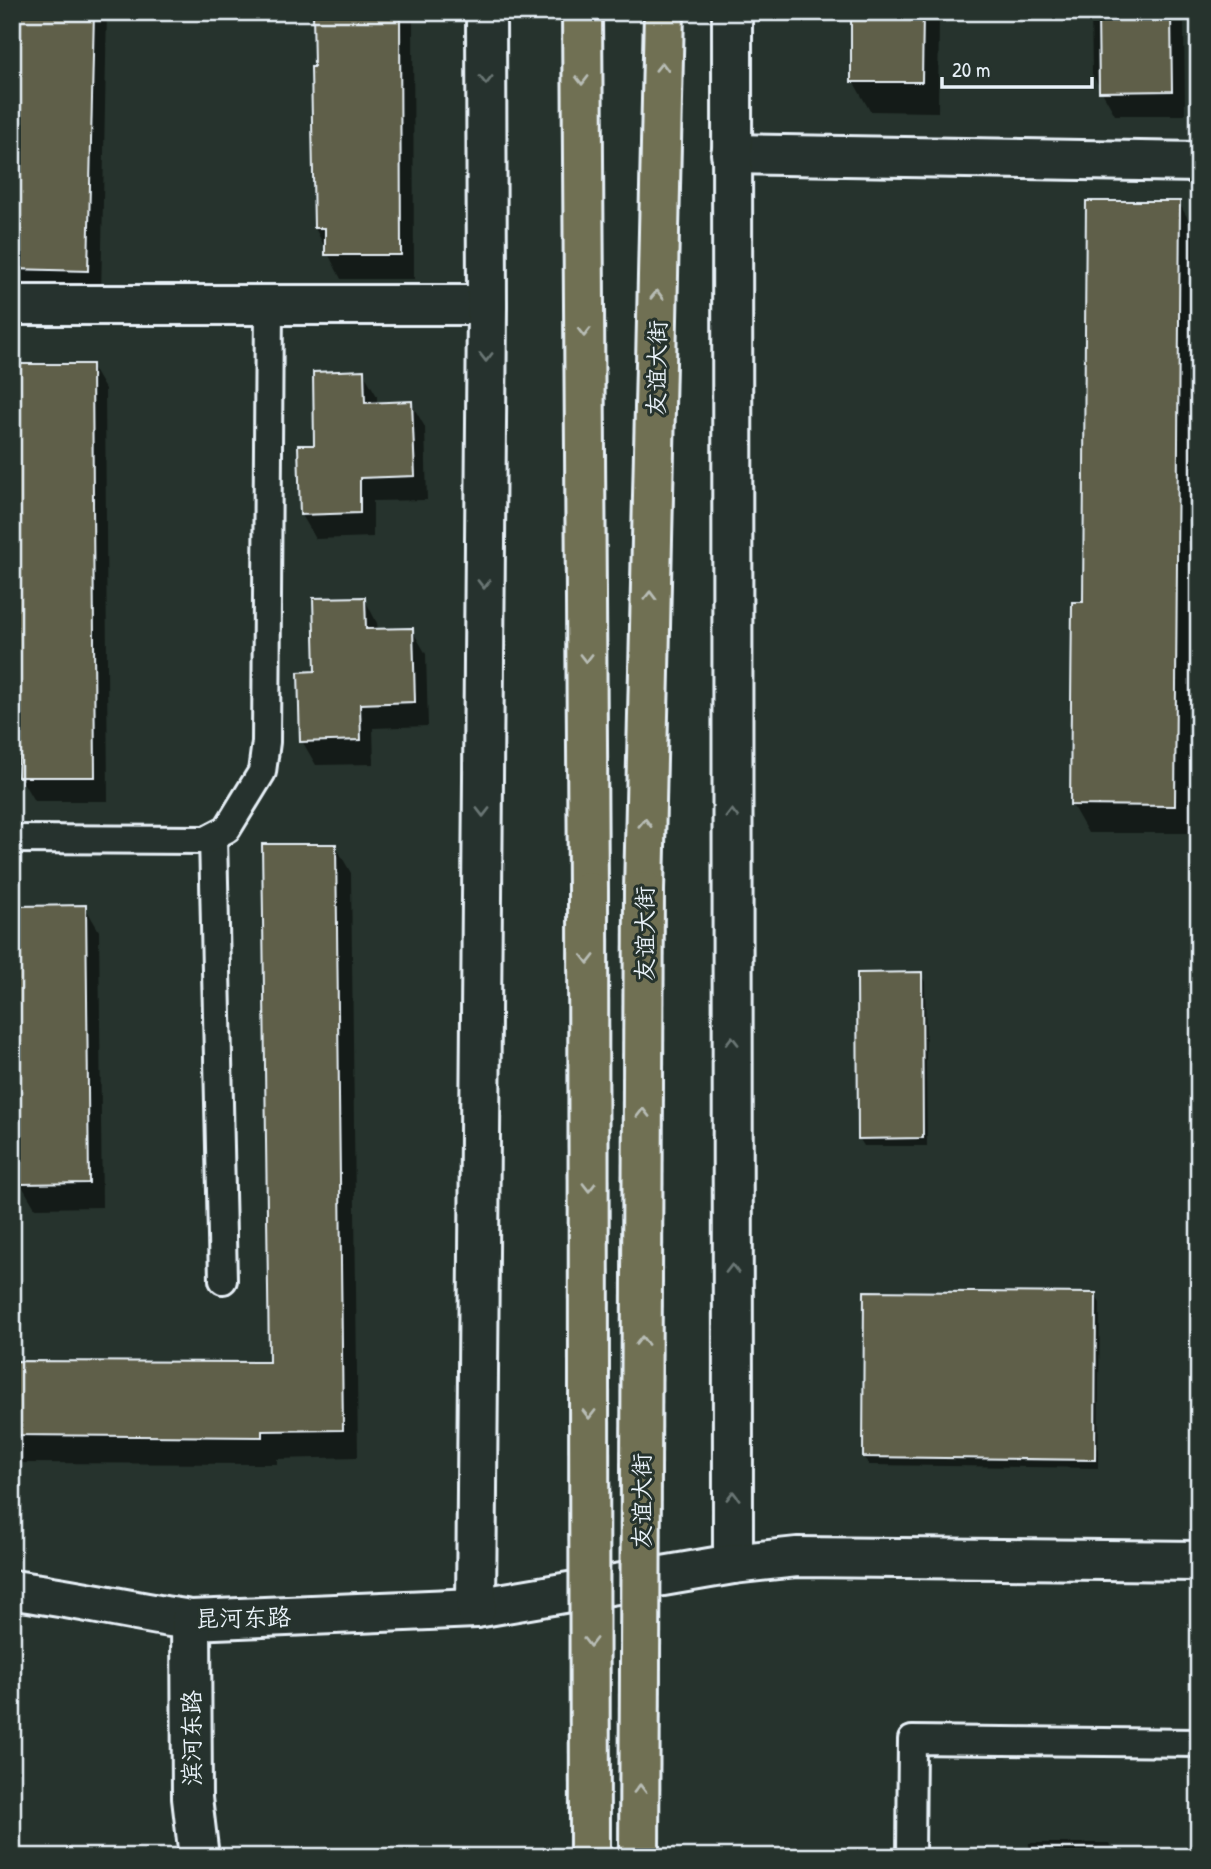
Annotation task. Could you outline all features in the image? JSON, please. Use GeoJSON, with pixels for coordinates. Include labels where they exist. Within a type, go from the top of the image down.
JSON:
{"type":"FeatureCollection","features":[{"type":"Feature","properties":{"kind":"main road"},"geometry":{"type":"LineString","coordinates":[[582,12],[588,891],[590,1857]]}},
{"type":"Feature","properties":{"kind":"main road","name":"友谊大街"},"geometry":{"type":"LineString","coordinates":[[639,1857],[644,891],[664,12]]}},
{"type":"Feature","properties":{"kind":"street"},"geometry":{"type":"LineString","coordinates":[[476,1608],[487,305],[486,12]]}},
{"type":"Feature","properties":{"kind":"street"},"geometry":{"type":"LineString","coordinates":[[732,12],[733,1564]]}},
{"type":"Feature","properties":{"kind":"street"},"geometry":{"type":"LineString","coordinates":[[731,154],[1199,162]]}},
{"type":"Feature","properties":{"kind":"street"},"geometry":{"type":"LineString","coordinates":[[12,305],[487,305]]}},
{"type":"Feature","properties":{"kind":"street","name":"昆河东路"},"geometry":{"type":"LineString","coordinates":[[12,1590],[51,1594],[146,1614],[191,1620],[476,1608],[733,1564],[797,1556],[1199,1561]]}},
{"type":"Feature","properties":{"kind":"street","name":"滨河东路"},"geometry":{"type":"LineString","coordinates":[[191,1620],[192,1798],[199,1857]]}},
{"type":"Feature","properties":{"kind":"lane"},"geometry":{"type":"LineString","coordinates":[[12,839],[206,840],[227,829],[262,772],[266,741],[269,303]]}},
{"type":"Feature","properties":{"kind":"lane"},"geometry":{"type":"LineString","coordinates":[[213,837],[223,1280]]}},
{"type":"Feature","properties":{"kind":"lane"},"geometry":{"type":"LineString","coordinates":[[911,1857],[912,1740],[1199,1743]]}},
{"type":"Feature","properties":{"kind":"building"},"geometry":{"type":"Polygon","coordinates":[[[12,12],[94,12],[88,271],[12,269],[12,12]]]}},
{"type":"Feature","properties":{"kind":"building"},"geometry":{"type":"Polygon","coordinates":[[[313,12],[400,12],[401,255],[325,255],[325,228],[314,228],[311,67],[314,67],[313,12]]]}},
{"type":"Feature","properties":{"kind":"building"},"geometry":{"type":"Polygon","coordinates":[[[851,12],[923,12],[922,82],[851,82],[851,12]]]}},
{"type":"Feature","properties":{"kind":"building"},"geometry":{"type":"Polygon","coordinates":[[[1098,12],[1171,12],[1172,91],[1099,92],[1098,12]]]}},
{"type":"Feature","properties":{"kind":"building"},"geometry":{"type":"Polygon","coordinates":[[[1086,201],[1180,201],[1175,806],[1070,805],[1072,602],[1083,602],[1086,201]]]}},
{"type":"Feature","properties":{"kind":"building"},"geometry":{"type":"Polygon","coordinates":[[[16,364],[92,364],[95,777],[18,777],[19,751],[12,751],[12,384],[16,384],[16,364]]]}},
{"type":"Feature","properties":{"kind":"building"},"geometry":{"type":"Polygon","coordinates":[[[364,370],[365,403],[412,401],[415,476],[360,478],[360,513],[300,515],[298,445],[314,445],[313,372],[364,370]]]}},
{"type":"Feature","properties":{"kind":"building"},"geometry":{"type":"Polygon","coordinates":[[[365,597],[366,629],[413,628],[415,702],[360,704],[361,740],[300,742],[298,672],[315,671],[313,598],[365,597]]]}},
{"type":"Feature","properties":{"kind":"building"},"geometry":{"type":"Polygon","coordinates":[[[262,844],[336,844],[343,1430],[262,1431],[262,1437],[12,1435],[12,1361],[269,1362],[262,844]]]}},
{"type":"Feature","properties":{"kind":"building"},"geometry":{"type":"Polygon","coordinates":[[[86,905],[89,1183],[20,1184],[19,1158],[12,1158],[12,929],[17,929],[17,906],[86,905]]]}},
{"type":"Feature","properties":{"kind":"building"},"geometry":{"type":"Polygon","coordinates":[[[922,972],[923,1138],[858,1139],[857,973],[922,972]]]}},
{"type":"Feature","properties":{"kind":"building"},"geometry":{"type":"Polygon","coordinates":[[[864,1291],[1096,1293],[1095,1460],[863,1457],[864,1291]]]}}]}
